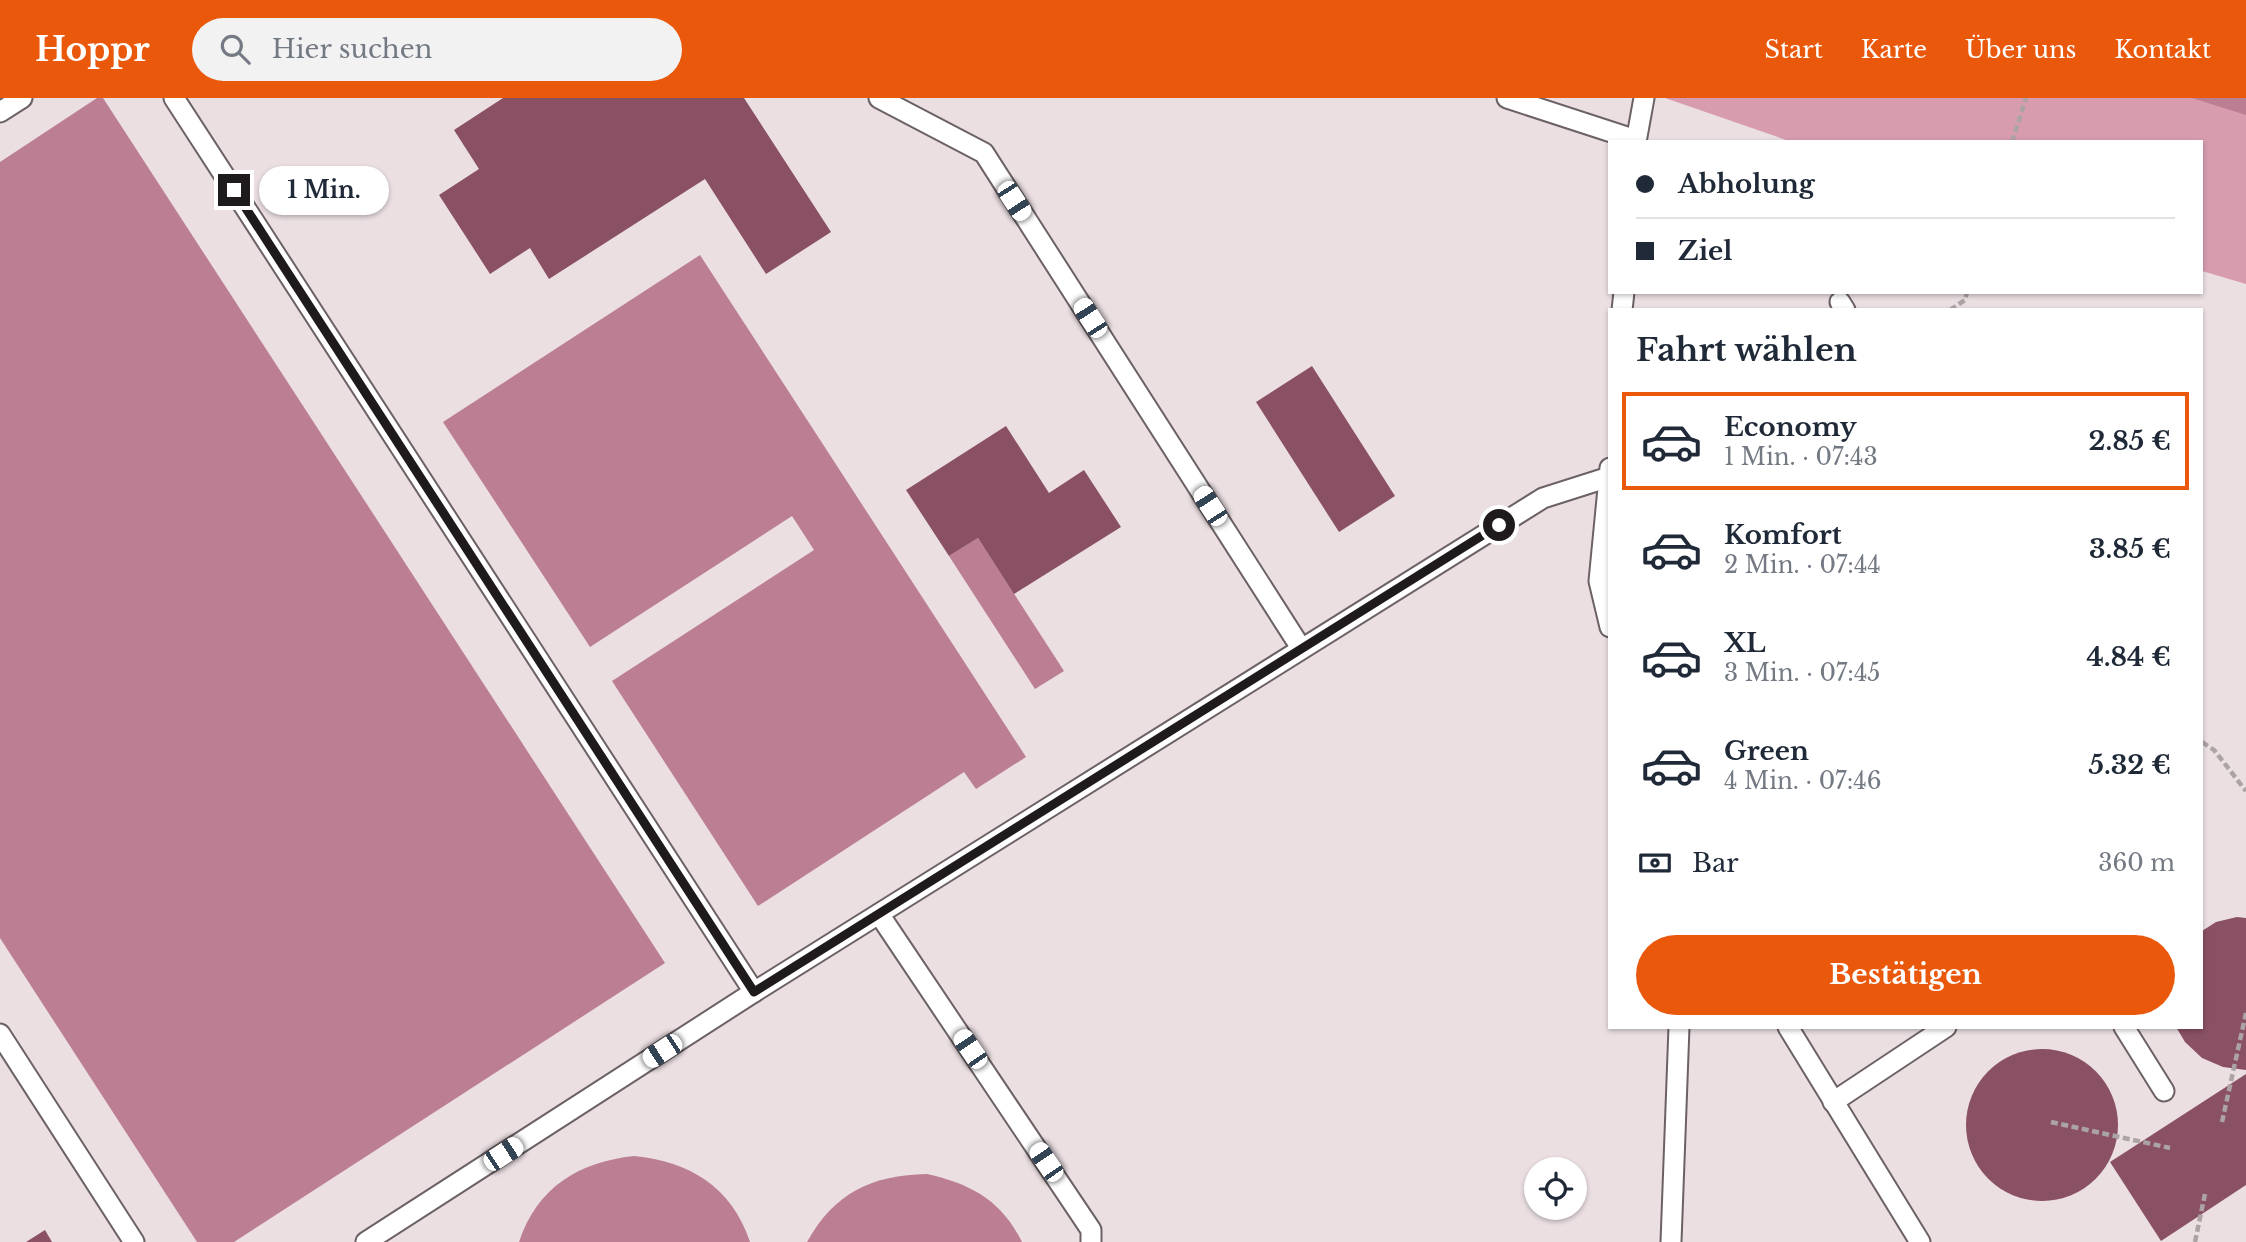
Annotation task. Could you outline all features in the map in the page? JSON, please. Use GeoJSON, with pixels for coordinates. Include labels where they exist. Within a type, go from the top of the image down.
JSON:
{"type":"FeatureCollection","features":[{"type":"Feature","properties":{"kind":"lane"},"geometry":{"type":"LineString","coordinates":[[0,112],[22,98]]}},
{"type":"Feature","properties":{"kind":"lane"},"geometry":{"type":"LineString","coordinates":[[174,98],[754,992]]}},
{"type":"Feature","properties":{"kind":"lane"},"geometry":{"type":"LineString","coordinates":[[878,98],[984,153],[1301,648]]}},
{"type":"Feature","properties":{"kind":"lane"},"geometry":{"type":"LineString","coordinates":[[1507,98],[1633,140]]}},
{"type":"Feature","properties":{"kind":"lane"},"geometry":{"type":"LineString","coordinates":[[1636,140],[1644,98]]}},
{"type":"Feature","properties":{"kind":"lane"},"geometry":{"type":"LineString","coordinates":[[366,1242],[754,992],[1543,498],[1608,477]]}},
{"type":"Feature","properties":{"kind":"lane"},"geometry":{"type":"LineString","coordinates":[[1608,502],[1605,578],[1608,607]]}},
{"type":"Feature","properties":{"kind":"lane"},"geometry":{"type":"LineString","coordinates":[[879,914],[1091,1230],[1091,1242]]}},
{"type":"Feature","properties":{"kind":"lane"},"geometry":{"type":"LineString","coordinates":[[1671,1242],[1679,1029]]}},
{"type":"Feature","properties":{"kind":"lane"},"geometry":{"type":"LineString","coordinates":[[1789,1029],[1920,1242]]}},
{"type":"Feature","properties":{"kind":"lane"},"geometry":{"type":"LineString","coordinates":[[1833,1102],[1943,1029]]}},
{"type":"Feature","properties":{"kind":"lane"},"geometry":{"type":"LineString","coordinates":[[2125,1029],[2164,1091]]}},
{"type":"Feature","properties":{"kind":"lane"},"geometry":{"type":"LineString","coordinates":[[0,1034],[134,1242]]}},
{"type":"Feature","properties":{"kind":"path"},"geometry":{"type":"LineString","coordinates":[[2013,140],[2026,98]]}},
{"type":"Feature","properties":{"kind":"path"},"geometry":{"type":"LineString","coordinates":[[1953,308],[1965,300],[1966,294]]}},
{"type":"Feature","properties":{"kind":"path"},"geometry":{"type":"LineString","coordinates":[[2203,743],[2214,750],[2246,792]]}},
{"type":"Feature","properties":{"kind":"path"},"geometry":{"type":"LineString","coordinates":[[2222,1122],[2246,1013]]}},
{"type":"Feature","properties":{"kind":"path"},"geometry":{"type":"LineString","coordinates":[[2051,1122],[2170,1148]]}},
{"type":"Feature","properties":{"kind":"path"},"geometry":{"type":"LineString","coordinates":[[2195,1242],[2205,1194]]}},
{"type":"Feature","properties":{"kind":"shaded area"},"geometry":{"type":"Polygon","coordinates":[[[97,98],[103,98],[665,963],[234,1242],[197,1242],[0,938],[0,162],[97,98]]]}},
{"type":"Feature","properties":{"kind":"shaded area"},"geometry":{"type":"Polygon","coordinates":[[[1665,98],[2246,98],[2246,284],[2203,271],[2203,140],[1786,140],[1665,98]]]}},
{"type":"Feature","properties":{"kind":"shaded area"},"geometry":{"type":"Polygon","coordinates":[[[2192,98],[2246,98],[2246,115],[2192,98]]]}},
{"type":"Feature","properties":{"kind":"shaded area"},"geometry":{"type":"Polygon","coordinates":[[[700,255],[1026,757],[976,789],[964,772],[758,906],[612,681],[814,550],[792,516],[590,647],[443,422],[700,255]]]}},
{"type":"Feature","properties":{"kind":"shaded area"},"geometry":{"type":"Polygon","coordinates":[[[978,538],[1064,671],[1035,689],[949,556],[978,538]]]}},
{"type":"Feature","properties":{"kind":"shaded area"},"geometry":{"type":"Polygon","coordinates":[[[634,1156],[673,1164],[706,1180],[732,1206],[750,1242],[519,1242],[537,1206],[563,1181],[595,1164],[634,1156]]]}},
{"type":"Feature","properties":{"kind":"shaded area"},"geometry":{"type":"Polygon","coordinates":[[[927,1174],[957,1183],[983,1196],[1004,1215],[1022,1242],[807,1242],[829,1211],[856,1190],[889,1178],[927,1174]]]}},
{"type":"Feature","properties":{"kind":"building"},"geometry":{"type":"Polygon","coordinates":[[[503,98],[744,98],[831,232],[766,274],[705,179],[549,279],[530,248],[490,274],[439,195],[479,169],[454,130],[503,98]]]}},
{"type":"Feature","properties":{"kind":"building"},"geometry":{"type":"Polygon","coordinates":[[[1312,366],[1395,496],[1339,532],[1256,402],[1312,366]]]}},
{"type":"Feature","properties":{"kind":"building"},"geometry":{"type":"Polygon","coordinates":[[[1006,426],[1049,493],[1084,470],[1121,527],[1014,594],[978,538],[949,556],[906,490],[1006,426]]]}},
{"type":"Feature","properties":{"kind":"building"},"geometry":{"type":"Polygon","coordinates":[[[2237,917],[2246,918],[2246,1070],[2223,1067],[2202,1058],[2185,1042],[2177,1029],[2203,1029],[2203,930],[2216,922],[2237,917]]]}},
{"type":"Feature","properties":{"kind":"building"},"geometry":{"type":"Polygon","coordinates":[[[2042,1049],[2071,1054],[2096,1071],[2113,1096],[2118,1125],[2113,1154],[2096,1179],[2071,1196],[2042,1201],[2013,1196],[1988,1179],[1971,1154],[1966,1125],[1971,1096],[1988,1071],[2013,1054],[2042,1049]]]}},
{"type":"Feature","properties":{"kind":"building"},"geometry":{"type":"Polygon","coordinates":[[[2246,1074],[2246,1185],[2161,1241],[2110,1162],[2246,1074]]]}},
{"type":"Feature","properties":{"kind":"building"},"geometry":{"type":"Polygon","coordinates":[[[45,1230],[52,1242],[26,1242],[45,1230]]]}},
{"type":"Feature","properties":{"kind":"route"},"geometry":{"type":"LineString","coordinates":[[234,190],[754,992],[1499,525]]}}]}
